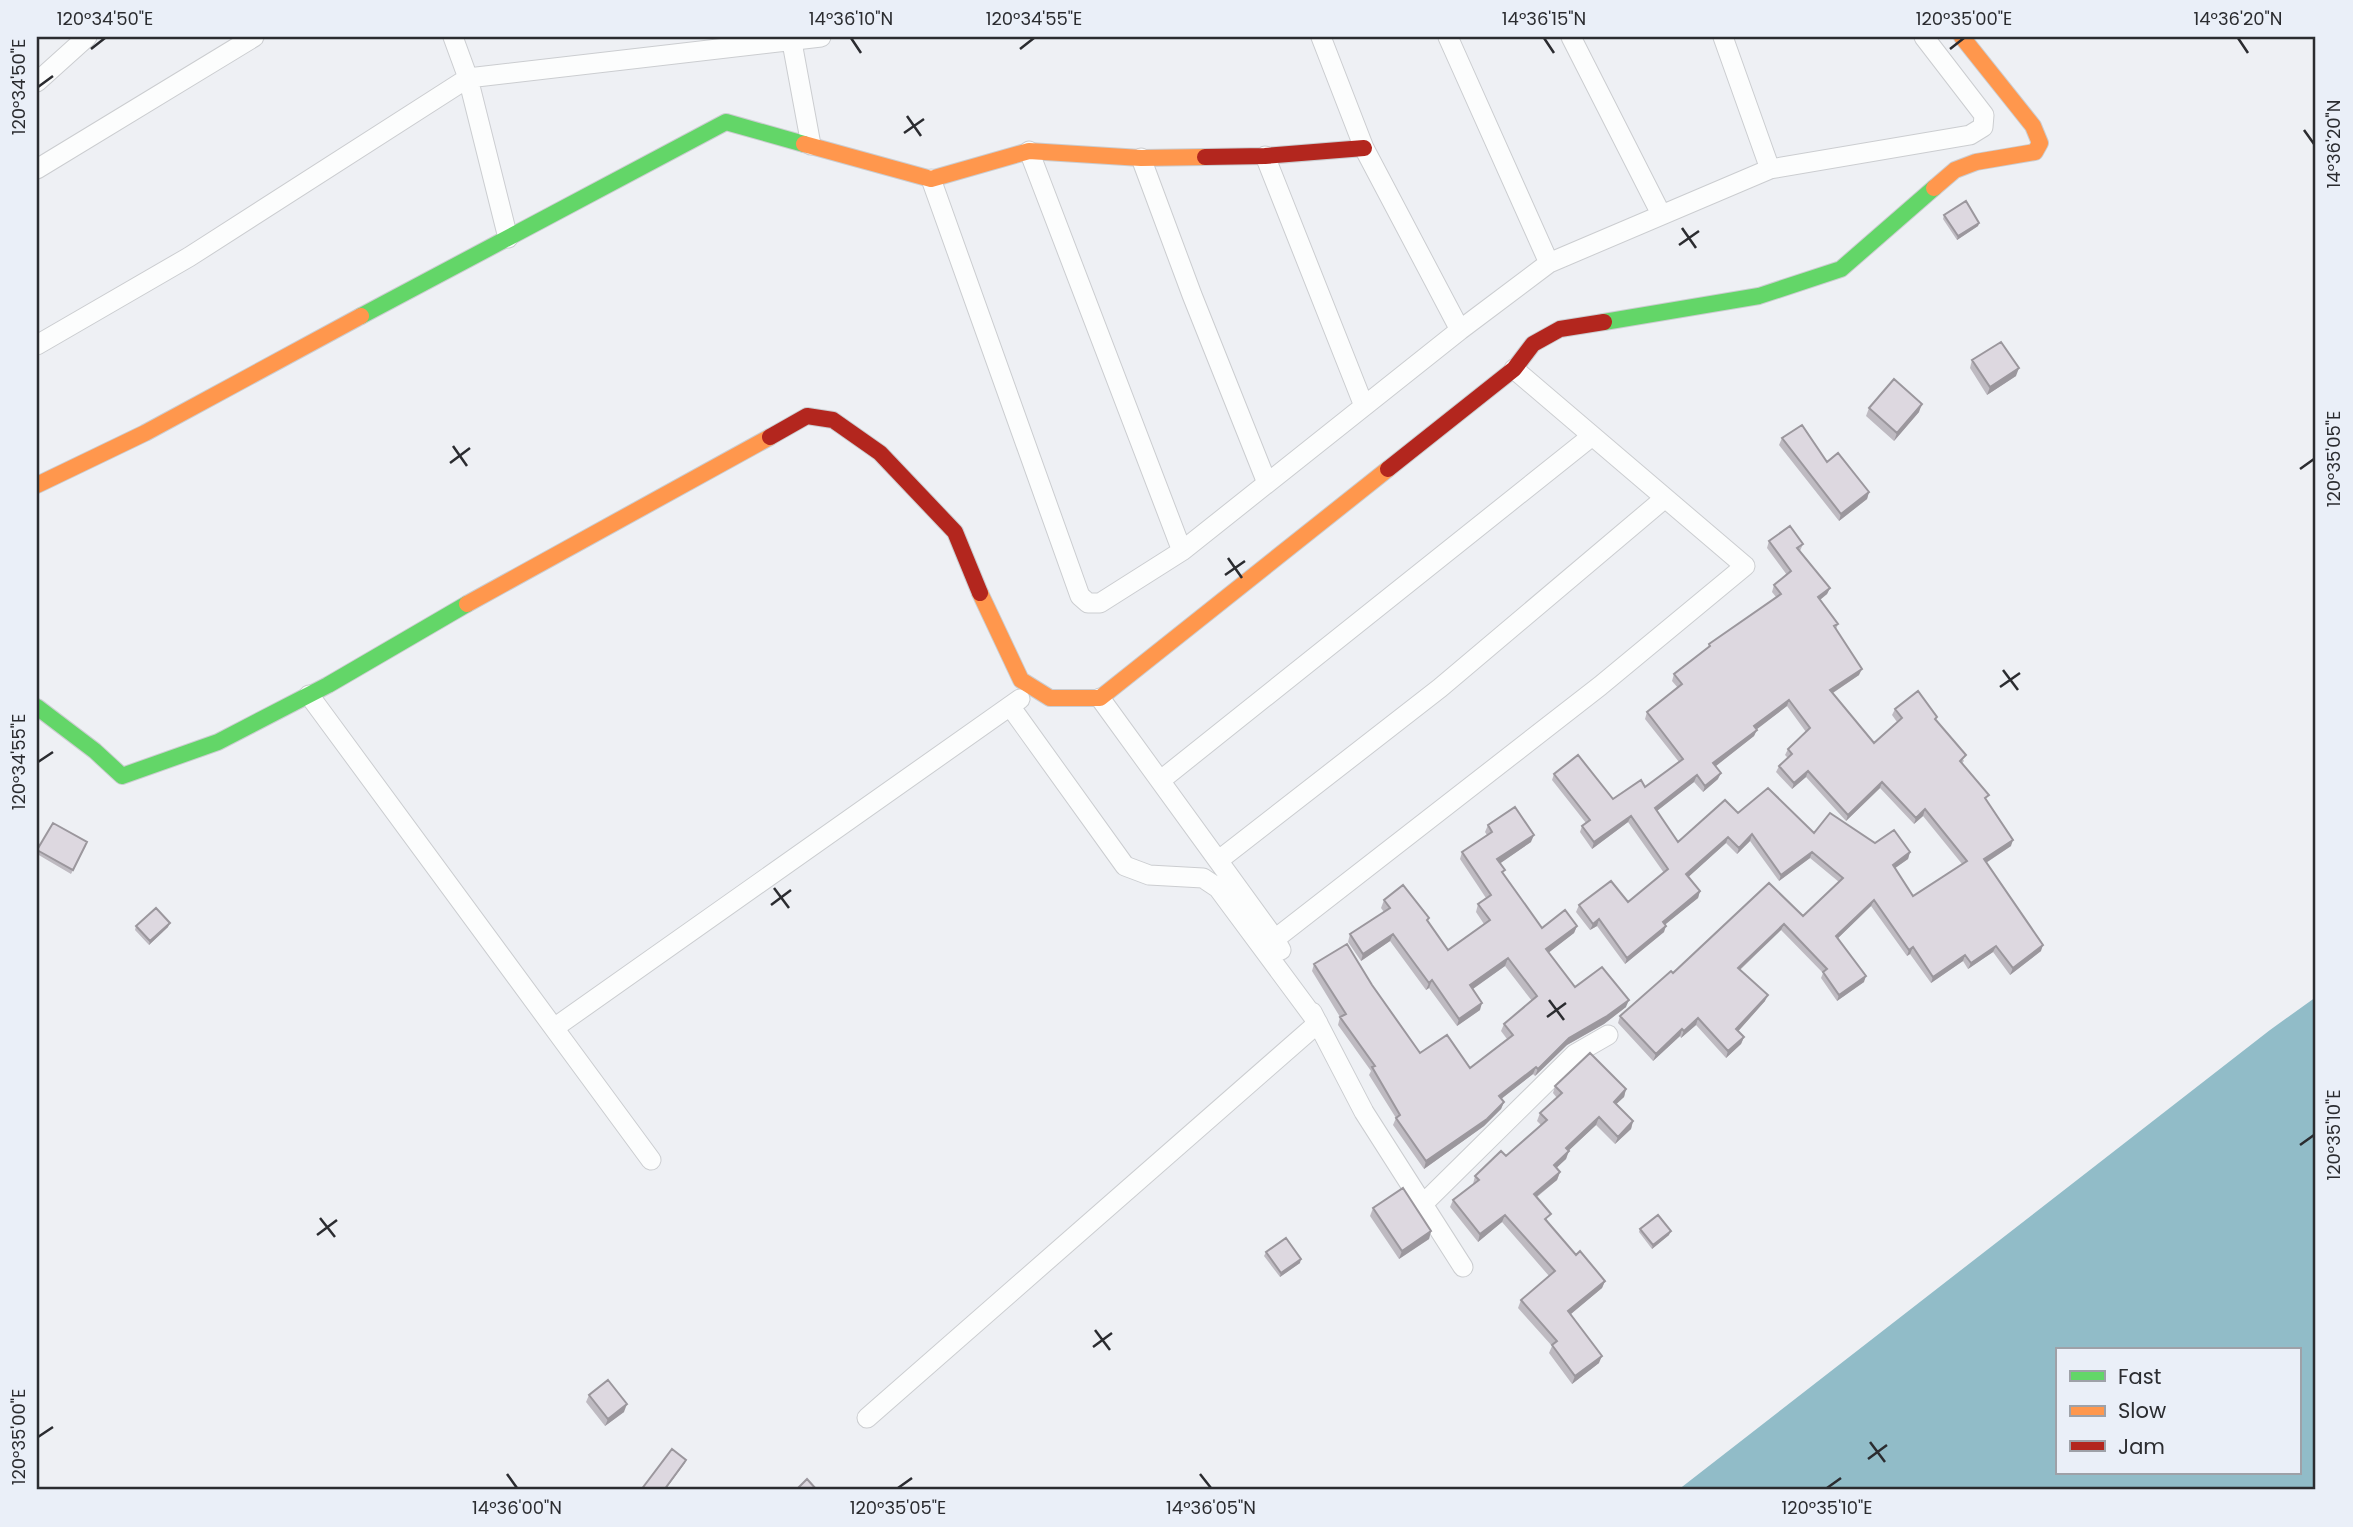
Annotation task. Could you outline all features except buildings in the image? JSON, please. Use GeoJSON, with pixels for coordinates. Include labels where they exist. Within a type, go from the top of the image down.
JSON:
{"type":"FeatureCollection","features":[{"type":"Feature","properties":{"kind":"street"},"geometry":{"type":"LineString","coordinates":[[37,82],[87,37]]}},
{"type":"Feature","properties":{"kind":"street"},"geometry":{"type":"LineString","coordinates":[[37,169],[254,37]]}},
{"type":"Feature","properties":{"kind":"street"},"geometry":{"type":"LineString","coordinates":[[453,37],[468,78],[508,238]]}},
{"type":"Feature","properties":{"kind":"street"},"geometry":{"type":"LineString","coordinates":[[37,345],[189,257],[468,78],[821,37]]}},
{"type":"Feature","properties":{"kind":"street"},"geometry":{"type":"LineString","coordinates":[[1321,37],[1364,148],[1460,330]]}},
{"type":"Feature","properties":{"kind":"street"},"geometry":{"type":"LineString","coordinates":[[1448,37],[1549,263]]}},
{"type":"Feature","properties":{"kind":"street"},"geometry":{"type":"LineString","coordinates":[[1571,37],[1661,214]]}},
{"type":"Feature","properties":{"kind":"street"},"geometry":{"type":"LineString","coordinates":[[1723,37],[1770,169]]}},
{"type":"Feature","properties":{"kind":"street"},"geometry":{"type":"LineString","coordinates":[[931,179],[1080,596],[1088,603],[1101,603],[1182,551],[1460,330],[1549,263],[1770,169],[1970,135],[1983,127],[1984,115],[1924,37]]}},
{"type":"Feature","properties":{"kind":"street"},"geometry":{"type":"LineString","coordinates":[[37,707],[95,751],[122,776],[218,742],[309,695],[431,624],[807,416],[833,420],[880,453],[955,532],[985,605],[1021,680],[1050,698],[1100,698],[1514,369],[1533,344],[1560,329],[1759,296],[1841,269],[1955,170],[1976,162],[2035,152],[2040,143],[2033,126],[1962,37]]}},
{"type":"Feature","properties":{"kind":"street"},"geometry":{"type":"LineString","coordinates":[[791,39],[811,145]]}},
{"type":"Feature","properties":{"kind":"street"},"geometry":{"type":"LineString","coordinates":[[37,485],[145,433],[726,122],[931,179],[1029,151],[1141,158],[1265,156],[1364,148]]}},
{"type":"Feature","properties":{"kind":"street"},"geometry":{"type":"LineString","coordinates":[[1029,151],[1182,551]]}},
{"type":"Feature","properties":{"kind":"street"},"geometry":{"type":"LineString","coordinates":[[1265,156],[1364,406]]}},
{"type":"Feature","properties":{"kind":"street"},"geometry":{"type":"LineString","coordinates":[[1141,158],[1267,483]]}},
{"type":"Feature","properties":{"kind":"street"},"geometry":{"type":"LineString","coordinates":[[1275,939],[1600,686],[1745,566],[1514,369]]}},
{"type":"Feature","properties":{"kind":"street"},"geometry":{"type":"LineString","coordinates":[[1161,780],[1592,436]]}},
{"type":"Feature","properties":{"kind":"street"},"geometry":{"type":"LineString","coordinates":[[1219,860],[1440,688],[1665,498]]}},
{"type":"Feature","properties":{"kind":"street"},"geometry":{"type":"LineString","coordinates":[[554,1028],[1035,688]]}},
{"type":"Feature","properties":{"kind":"street"},"geometry":{"type":"LineString","coordinates":[[309,695],[651,1160]]}},
{"type":"Feature","properties":{"kind":"street"},"geometry":{"type":"LineString","coordinates":[[1100,698],[1275,939],[1364,1112],[1464,1268]]}},
{"type":"Feature","properties":{"kind":"street"},"geometry":{"type":"LineString","coordinates":[[1010,706],[1125,866],[1149,875],[1203,878],[1218,888],[1318,1023]]}},
{"type":"Feature","properties":{"kind":"street"},"geometry":{"type":"LineString","coordinates":[[867,1418],[1318,1023]]}},
{"type":"Feature","properties":{"kind":"street"},"geometry":{"type":"LineString","coordinates":[[1423,1204],[1575,1054],[1608,1035]]}},
{"type":"Feature","properties":{"kind":"water"},"geometry":{"type":"Polygon","coordinates":[[[2316,997],[2316,1490],[1678,1490],[2270,1030],[2316,997]]]}},
{"type":"Feature","properties":{"kind":"traffic: fast"},"geometry":{"type":"LineString","coordinates":[[361,316],[726,122],[804,144]]}},
{"type":"Feature","properties":{"kind":"traffic: fast"},"geometry":{"type":"LineString","coordinates":[[1604,322],[1759,296],[1841,269],[1934,188]]}},
{"type":"Feature","properties":{"kind":"traffic: fast"},"geometry":{"type":"LineString","coordinates":[[37,707],[95,751],[122,776],[218,742],[328,685],[467,604]]}},
{"type":"Feature","properties":{"kind":"traffic: slow"},"geometry":{"type":"LineString","coordinates":[[1934,188],[1955,170],[1976,162],[2035,152],[2040,143],[2033,126],[1962,37]]}},
{"type":"Feature","properties":{"kind":"traffic: slow"},"geometry":{"type":"LineString","coordinates":[[804,144],[931,179],[1029,151],[1141,158],[1205,157]]}},
{"type":"Feature","properties":{"kind":"traffic: slow"},"geometry":{"type":"LineString","coordinates":[[37,485],[145,433],[361,316]]}},
{"type":"Feature","properties":{"kind":"traffic: slow"},"geometry":{"type":"LineString","coordinates":[[467,604],[770,437]]}},
{"type":"Feature","properties":{"kind":"traffic: slow"},"geometry":{"type":"LineString","coordinates":[[980,593],[1021,680],[1050,698],[1100,698],[1388,469]]}},
{"type":"Feature","properties":{"kind":"traffic: jam"},"geometry":{"type":"LineString","coordinates":[[1205,157],[1265,156],[1364,148]]}},
{"type":"Feature","properties":{"kind":"traffic: jam"},"geometry":{"type":"LineString","coordinates":[[1388,469],[1514,369],[1533,344],[1560,329],[1604,322]]}},
{"type":"Feature","properties":{"kind":"traffic: jam"},"geometry":{"type":"LineString","coordinates":[[770,437],[807,416],[833,420],[880,453],[955,532],[980,593]]}}]}
